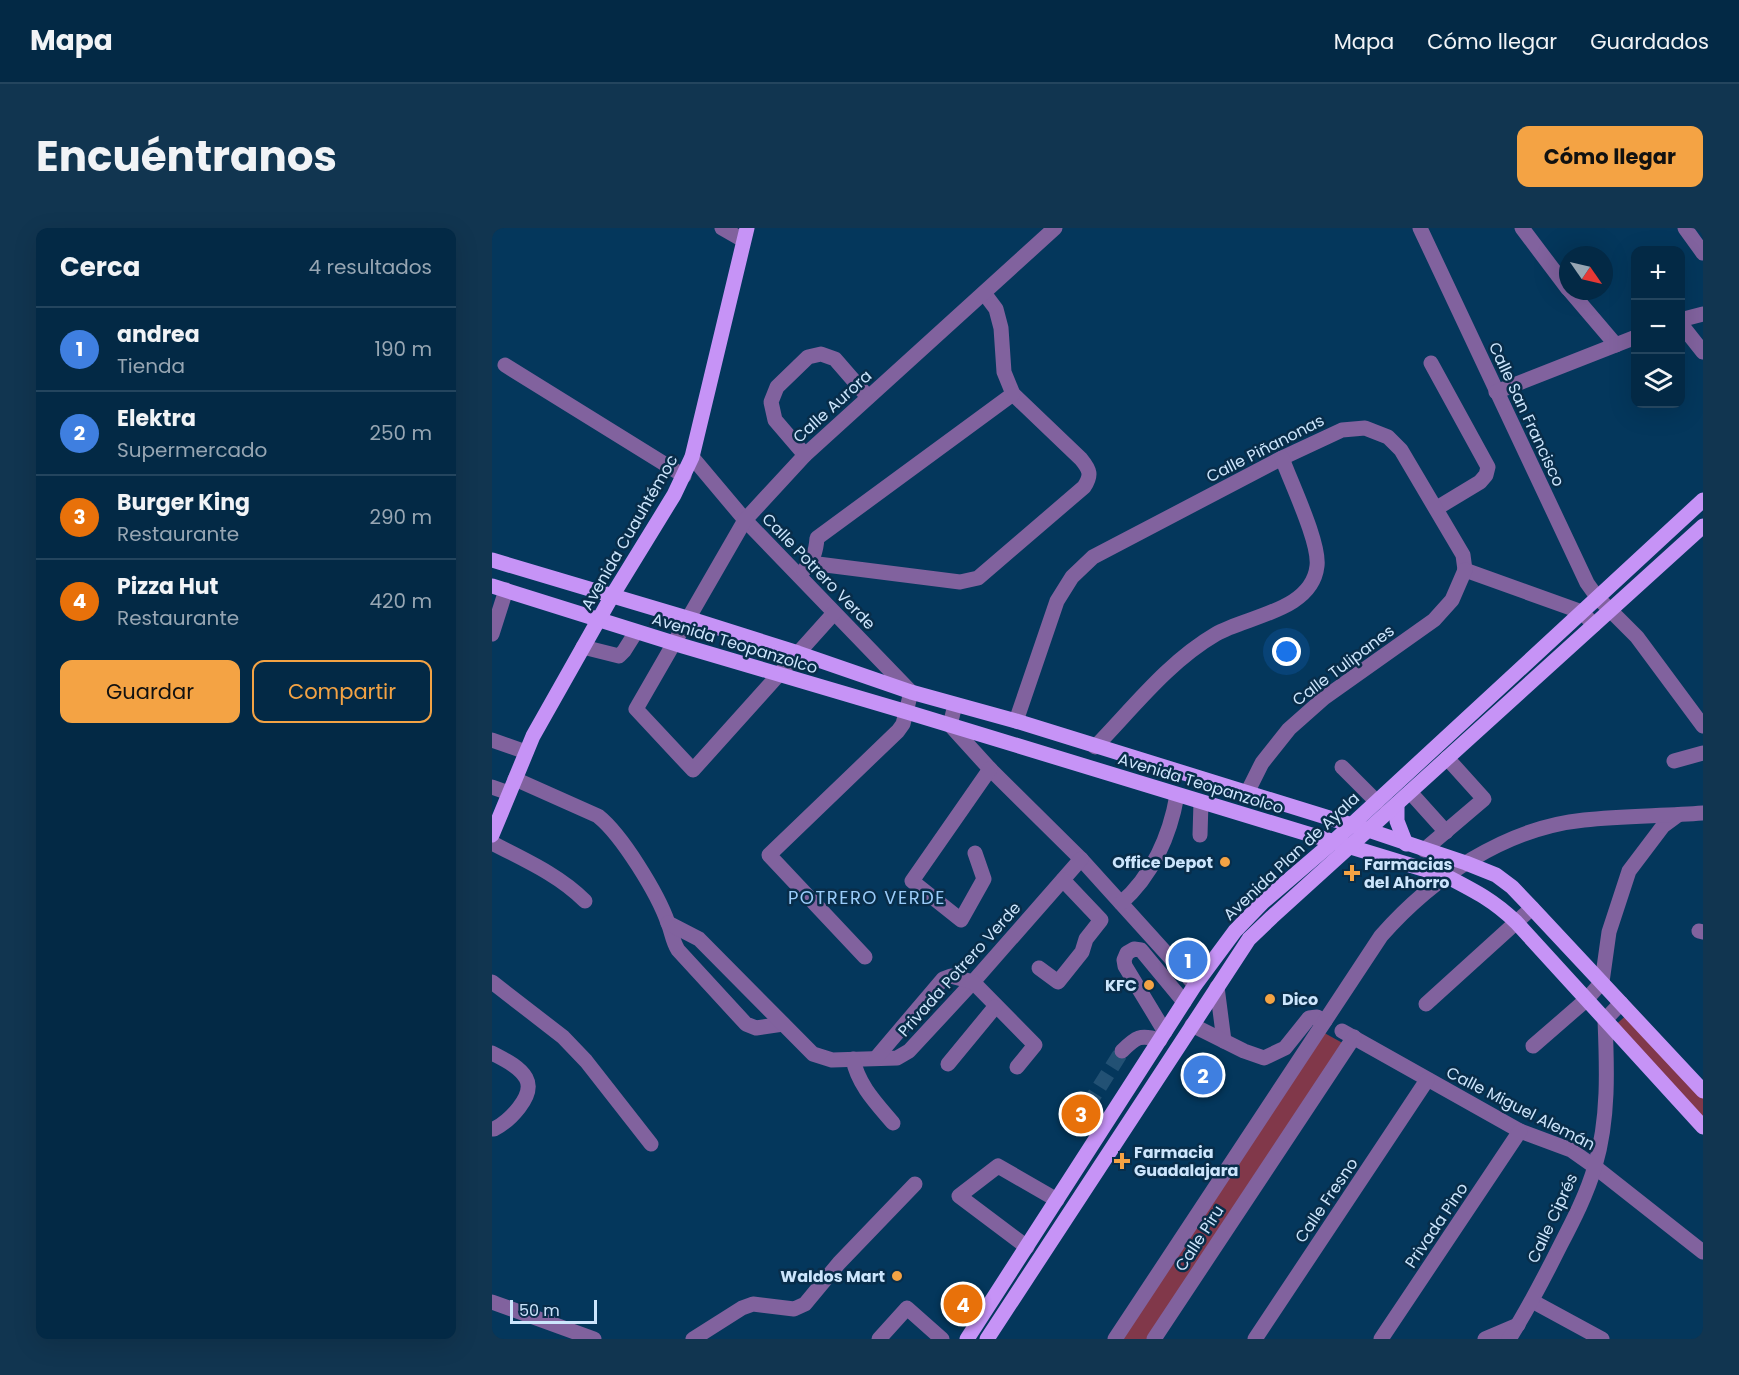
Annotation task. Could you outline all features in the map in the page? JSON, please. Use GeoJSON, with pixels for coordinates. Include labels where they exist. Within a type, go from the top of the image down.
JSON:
{"type":"FeatureCollection","features":[{"type":"Feature","properties":{"kind":"main road","name":"Avenida Cuauhtémoc"},"geometry":{"type":"LineString","coordinates":[[492,835],[526,752],[555,694],[684,476],[692,457],[745,234]]}},
{"type":"Feature","properties":{"kind":"main road","name":"Avenida Plan de Ayala"},"geometry":{"type":"LineString","coordinates":[[967,1339],[1057,1200],[1093,1133],[1195,985],[1242,924],[1263,902],[1377,802],[1703,500]]}},
{"type":"Feature","properties":{"kind":"main road","name":"Avenida Plan de Ayala"},"geometry":{"type":"LineString","coordinates":[[987,1339],[1249,939],[1703,526]]}},
{"type":"Feature","properties":{"kind":"main road","name":"Avenida Teopanzolco"},"geometry":{"type":"LineString","coordinates":[[492,560],[798,653],[911,692],[1016,721],[1368,830],[1496,875],[1512,887],[1703,1091]]}},
{"type":"Feature","properties":{"kind":"main road","name":"Avenida Teopanzolco"},"geometry":{"type":"LineString","coordinates":[[499,588],[675,644],[1446,876],[1496,903],[1516,922],[1703,1127]]}},
{"type":"Feature","properties":{"kind":"main road"},"geometry":{"type":"LineString","coordinates":[[1158,790],[1163,768]]}},
{"type":"Feature","properties":{"kind":"main road"},"geometry":{"type":"LineString","coordinates":[[1397,804],[1397,821],[1406,843]]}},
{"type":"Feature","properties":{"kind":"street"},"geometry":{"type":"LineString","coordinates":[[722,228],[745,234]]}},
{"type":"Feature","properties":{"kind":"street","name":"Calle Aurora"},"geometry":{"type":"LineString","coordinates":[[779,675],[693,770],[636,709],[745,520],[805,455],[1055,228]]}},
{"type":"Feature","properties":{"kind":"street","name":"Calle San Francisco"},"geometry":{"type":"LineString","coordinates":[[1420,228],[1587,583],[1597,597],[1637,637],[1703,726]]}},
{"type":"Feature","properties":{"kind":"street"},"geometry":{"type":"LineString","coordinates":[[1685,228],[1703,253]]}},
{"type":"Feature","properties":{"kind":"street"},"geometry":{"type":"LineString","coordinates":[[1526,234],[1559,277]]}},
{"type":"Feature","properties":{"kind":"street"},"geometry":{"type":"LineString","coordinates":[[810,563],[960,582],[978,578],[1084,487],[1090,478],[1089,469],[1081,459],[1013,394],[1004,372],[1001,328],[996,309],[984,293]]}},
{"type":"Feature","properties":{"kind":"street"},"geometry":{"type":"LineString","coordinates":[[1578,300],[1616,345]]}},
{"type":"Feature","properties":{"kind":"street"},"geometry":{"type":"LineString","coordinates":[[1685,320],[1703,314]]}},
{"type":"Feature","properties":{"kind":"street"},"geometry":{"type":"LineString","coordinates":[[1685,329],[1703,352]]}},
{"type":"Feature","properties":{"kind":"street"},"geometry":{"type":"LineString","coordinates":[[1496,392],[1631,339]]}},
{"type":"Feature","properties":{"kind":"street"},"geometry":{"type":"LineString","coordinates":[[805,455],[775,420],[771,402],[777,387],[808,357],[821,354],[835,359],[868,398]]}},
{"type":"Feature","properties":{"kind":"street"},"geometry":{"type":"LineString","coordinates":[[1431,363],[1488,467],[1486,476],[1480,482],[1437,508]]}},
{"type":"Feature","properties":{"kind":"street"},"geometry":{"type":"LineString","coordinates":[[505,365],[684,476]]}},
{"type":"Feature","properties":{"kind":"street"},"geometry":{"type":"LineString","coordinates":[[798,575],[810,563],[816,552],[817,538],[1013,394]]}},
{"type":"Feature","properties":{"kind":"street","name":"Calle Piñanonas"},"geometry":{"type":"LineString","coordinates":[[1016,721],[1057,601],[1071,577],[1093,557],[1281,458],[1342,430],[1365,428],[1388,437],[1401,450],[1463,555],[1465,570]]}},
{"type":"Feature","properties":{"kind":"street","name":"Calle Potrero Verde"},"geometry":{"type":"LineString","coordinates":[[692,457],[745,520],[911,692]]}},
{"type":"Feature","properties":{"kind":"street"},"geometry":{"type":"LineString","coordinates":[[1095,747],[1181,657],[1217,633],[1293,602],[1310,586],[1317,567],[1317,548],[1281,458]]}},
{"type":"Feature","properties":{"kind":"street"},"geometry":{"type":"LineString","coordinates":[[1465,570],[1581,612],[1594,625]]}},
{"type":"Feature","properties":{"kind":"street","name":"Calle Tulipanes"},"geometry":{"type":"LineString","coordinates":[[1247,793],[1262,763],[1289,729],[1324,698],[1434,620],[1452,600],[1465,570]]}},
{"type":"Feature","properties":{"kind":"street"},"geometry":{"type":"LineString","coordinates":[[492,634],[499,588]]}},
{"type":"Feature","properties":{"kind":"street"},"geometry":{"type":"LineString","coordinates":[[779,675],[834,613]]}},
{"type":"Feature","properties":{"kind":"street"},"geometry":{"type":"LineString","coordinates":[[583,647],[619,656],[636,632]]}},
{"type":"Feature","properties":{"kind":"street"},"geometry":{"type":"LineString","coordinates":[[865,957],[769,855],[898,731],[907,712],[911,692]]}},
{"type":"Feature","properties":{"kind":"street"},"geometry":{"type":"LineString","coordinates":[[955,705],[950,725],[990,769],[1081,859],[1195,985]]}},
{"type":"Feature","properties":{"kind":"street"},"geometry":{"type":"LineString","coordinates":[[492,740],[526,752]]}},
{"type":"Feature","properties":{"kind":"street"},"geometry":{"type":"LineString","coordinates":[[1674,761],[1703,753]]}},
{"type":"Feature","properties":{"kind":"street"},"geometry":{"type":"LineString","coordinates":[[1424,850],[1484,799],[1447,758]]}},
{"type":"Feature","properties":{"kind":"street"},"geometry":{"type":"LineString","coordinates":[[1342,766],[1377,802]]}},
{"type":"Feature","properties":{"kind":"street","name":"Privada Potrero Verde"},"geometry":{"type":"LineString","coordinates":[[975,854],[984,879],[962,920],[912,881],[990,769]]}},
{"type":"Feature","properties":{"kind":"street"},"geometry":{"type":"LineString","coordinates":[[492,787],[512,786],[598,816],[610,825],[644,874],[668,923],[672,939],[678,950],[746,1024],[756,1028],[783,1024]]}},
{"type":"Feature","properties":{"kind":"street"},"geometry":{"type":"LineString","coordinates":[[1410,792],[1446,832]]}},
{"type":"Feature","properties":{"kind":"street"},"geometry":{"type":"LineString","coordinates":[[1121,903],[1144,879],[1153,864],[1164,842],[1177,795]]}},
{"type":"Feature","properties":{"kind":"street"},"geometry":{"type":"LineString","coordinates":[[1200,835],[1201,802]]}},
{"type":"Feature","properties":{"kind":"street"},"geometry":{"type":"LineString","coordinates":[[1115,1339],[1381,936],[1400,915],[1446,876],[1466,863],[1494,846],[1536,831],[1582,820],[1703,813]]}},
{"type":"Feature","properties":{"kind":"street"},"geometry":{"type":"LineString","coordinates":[[1533,1046],[1586,1000],[1602,982],[1609,932],[1629,872],[1663,826],[1678,815]]}},
{"type":"Feature","properties":{"kind":"street"},"geometry":{"type":"LineString","coordinates":[[492,843],[557,877],[585,901]]}},
{"type":"Feature","properties":{"kind":"street"},"geometry":{"type":"LineString","coordinates":[[1040,968],[1058,982],[1082,952],[1086,939],[1101,920],[1063,880],[1081,859]]}},
{"type":"Feature","properties":{"kind":"street","name":"Privada Potrero Verde"},"geometry":{"type":"LineString","coordinates":[[783,1024],[813,1054],[832,1060],[897,1058],[909,1051],[1063,880]]}},
{"type":"Feature","properties":{"kind":"street"},"geometry":{"type":"LineString","coordinates":[[1425,1004],[1532,908]]}},
{"type":"Feature","properties":{"kind":"street"},"geometry":{"type":"LineString","coordinates":[[668,923],[699,939],[783,1024]]}},
{"type":"Feature","properties":{"kind":"street"},"geometry":{"type":"LineString","coordinates":[[1122,1051],[1134,1039],[1162,1036],[1125,966],[1124,960],[1127,953],[1134,949],[1142,950],[1184,1002]]}},
{"type":"Feature","properties":{"kind":"street"},"geometry":{"type":"LineString","coordinates":[[876,1059],[943,979],[951,976],[972,982],[1035,1045],[1017,1067]]}},
{"type":"Feature","properties":{"kind":"street"},"geometry":{"type":"LineString","coordinates":[[492,982],[563,1037],[586,1061],[651,1144]]}},
{"type":"Feature","properties":{"kind":"street"},"geometry":{"type":"LineString","coordinates":[[1217,987],[1224,1041]]}},
{"type":"Feature","properties":{"kind":"street"},"geometry":{"type":"LineString","coordinates":[[1605,1020],[1621,1003]]}},
{"type":"Feature","properties":{"kind":"street"},"geometry":{"type":"LineString","coordinates":[[948,1064],[995,1007]]}},
{"type":"Feature","properties":{"kind":"street"},"geometry":{"type":"LineString","coordinates":[[1192,1025],[1264,1058],[1285,1048],[1309,1018],[1317,1017],[1325,1021]]}},
{"type":"Feature","properties":{"kind":"street","name":"Calle Ciprés"},"geometry":{"type":"LineString","coordinates":[[1509,1339],[1532,1301],[1578,1211],[1595,1167],[1605,1103],[1605,1020]]}},
{"type":"Feature","properties":{"kind":"street","name":"Calle Miguel Alemán"},"geometry":{"type":"LineString","coordinates":[[1348,1034],[1520,1131],[1571,1150],[1703,1252]]}},
{"type":"Feature","properties":{"kind":"street","name":"Calle Piru"},"geometry":{"type":"LineString","coordinates":[[1154,1339],[1348,1034]]}},
{"type":"Feature","properties":{"kind":"street"},"geometry":{"type":"LineString","coordinates":[[492,1053],[519,1069],[527,1080],[527,1091],[520,1107],[506,1123],[492,1129]]}},
{"type":"Feature","properties":{"kind":"street"},"geometry":{"type":"LineString","coordinates":[[852,1059],[855,1072],[871,1097],[893,1123]]}},
{"type":"Feature","properties":{"kind":"street","name":"Calle Fresno"},"geometry":{"type":"LineString","coordinates":[[1255,1339],[1427,1080]]}},
{"type":"Feature","properties":{"kind":"street","name":"Privada Pino"},"geometry":{"type":"LineString","coordinates":[[1381,1339],[1520,1131]]}},
{"type":"Feature","properties":{"kind":"street"},"geometry":{"type":"LineString","coordinates":[[1027,1247],[959,1196],[998,1166],[1057,1200]]}},
{"type":"Feature","properties":{"kind":"street"},"geometry":{"type":"LineString","coordinates":[[693,1339],[742,1308],[753,1304],[794,1309],[805,1304],[839,1263],[915,1184]]}},
{"type":"Feature","properties":{"kind":"street"},"geometry":{"type":"LineString","coordinates":[[1532,1301],[1602,1339]]}},
{"type":"Feature","properties":{"kind":"street"},"geometry":{"type":"LineString","coordinates":[[492,1302],[594,1339]]}},
{"type":"Feature","properties":{"kind":"street"},"geometry":{"type":"LineString","coordinates":[[879,1339],[907,1308],[942,1339]]}},
{"type":"Feature","properties":{"kind":"street"},"geometry":{"type":"LineString","coordinates":[[1485,1339],[1518,1325]]}},
{"type":"Feature","properties":{"kind":"shaded area"},"geometry":{"type":"Polygon","coordinates":[[[1630,1012],[1703,1090],[1703,1127],[1612,1028],[1630,1012]]]}},
{"type":"Feature","properties":{"kind":"shaded area"},"geometry":{"type":"Polygon","coordinates":[[[1319,1030],[1348,1046],[1154,1339],[1115,1339],[1319,1030]]]}},
{"type":"Feature","properties":{"kind":"tunnel"},"geometry":{"type":"LineString","coordinates":[[1089,1128],[1085,1110],[1122,1051]]}},
{"type":"Feature","properties":{"kind":"place","name":"Office Depot"},"geometry":{"type":"Point","coordinates":[1225,862]}},
{"type":"Feature","properties":{"kind":"place","name":"Farmacias del Ahorro"},"geometry":{"type":"Point","coordinates":[1352,873]}},
{"type":"Feature","properties":{"kind":"place","name":"andrea"},"geometry":{"type":"Point","coordinates":[1188,960]}},
{"type":"Feature","properties":{"kind":"place","name":"KFC"},"geometry":{"type":"Point","coordinates":[1149,985]}},
{"type":"Feature","properties":{"kind":"place","name":"Dico"},"geometry":{"type":"Point","coordinates":[1270,999]}},
{"type":"Feature","properties":{"kind":"place","name":"Elektra"},"geometry":{"type":"Point","coordinates":[1203,1075]}},
{"type":"Feature","properties":{"kind":"place","name":"Burger King"},"geometry":{"type":"Point","coordinates":[1081,1114]}},
{"type":"Feature","properties":{"kind":"place","name":"Farmacia Guadalajara"},"geometry":{"type":"Point","coordinates":[1122,1161]}},
{"type":"Feature","properties":{"kind":"place","name":"Waldos Mart"},"geometry":{"type":"Point","coordinates":[897,1276]}},
{"type":"Feature","properties":{"kind":"place","name":"Pizza Hut"},"geometry":{"type":"Point","coordinates":[963,1304]}},
{"type":"Feature","properties":{"kind":"district","name":"POTRERO VERDE"},"geometry":{"type":"Point","coordinates":[867,898]}}]}
